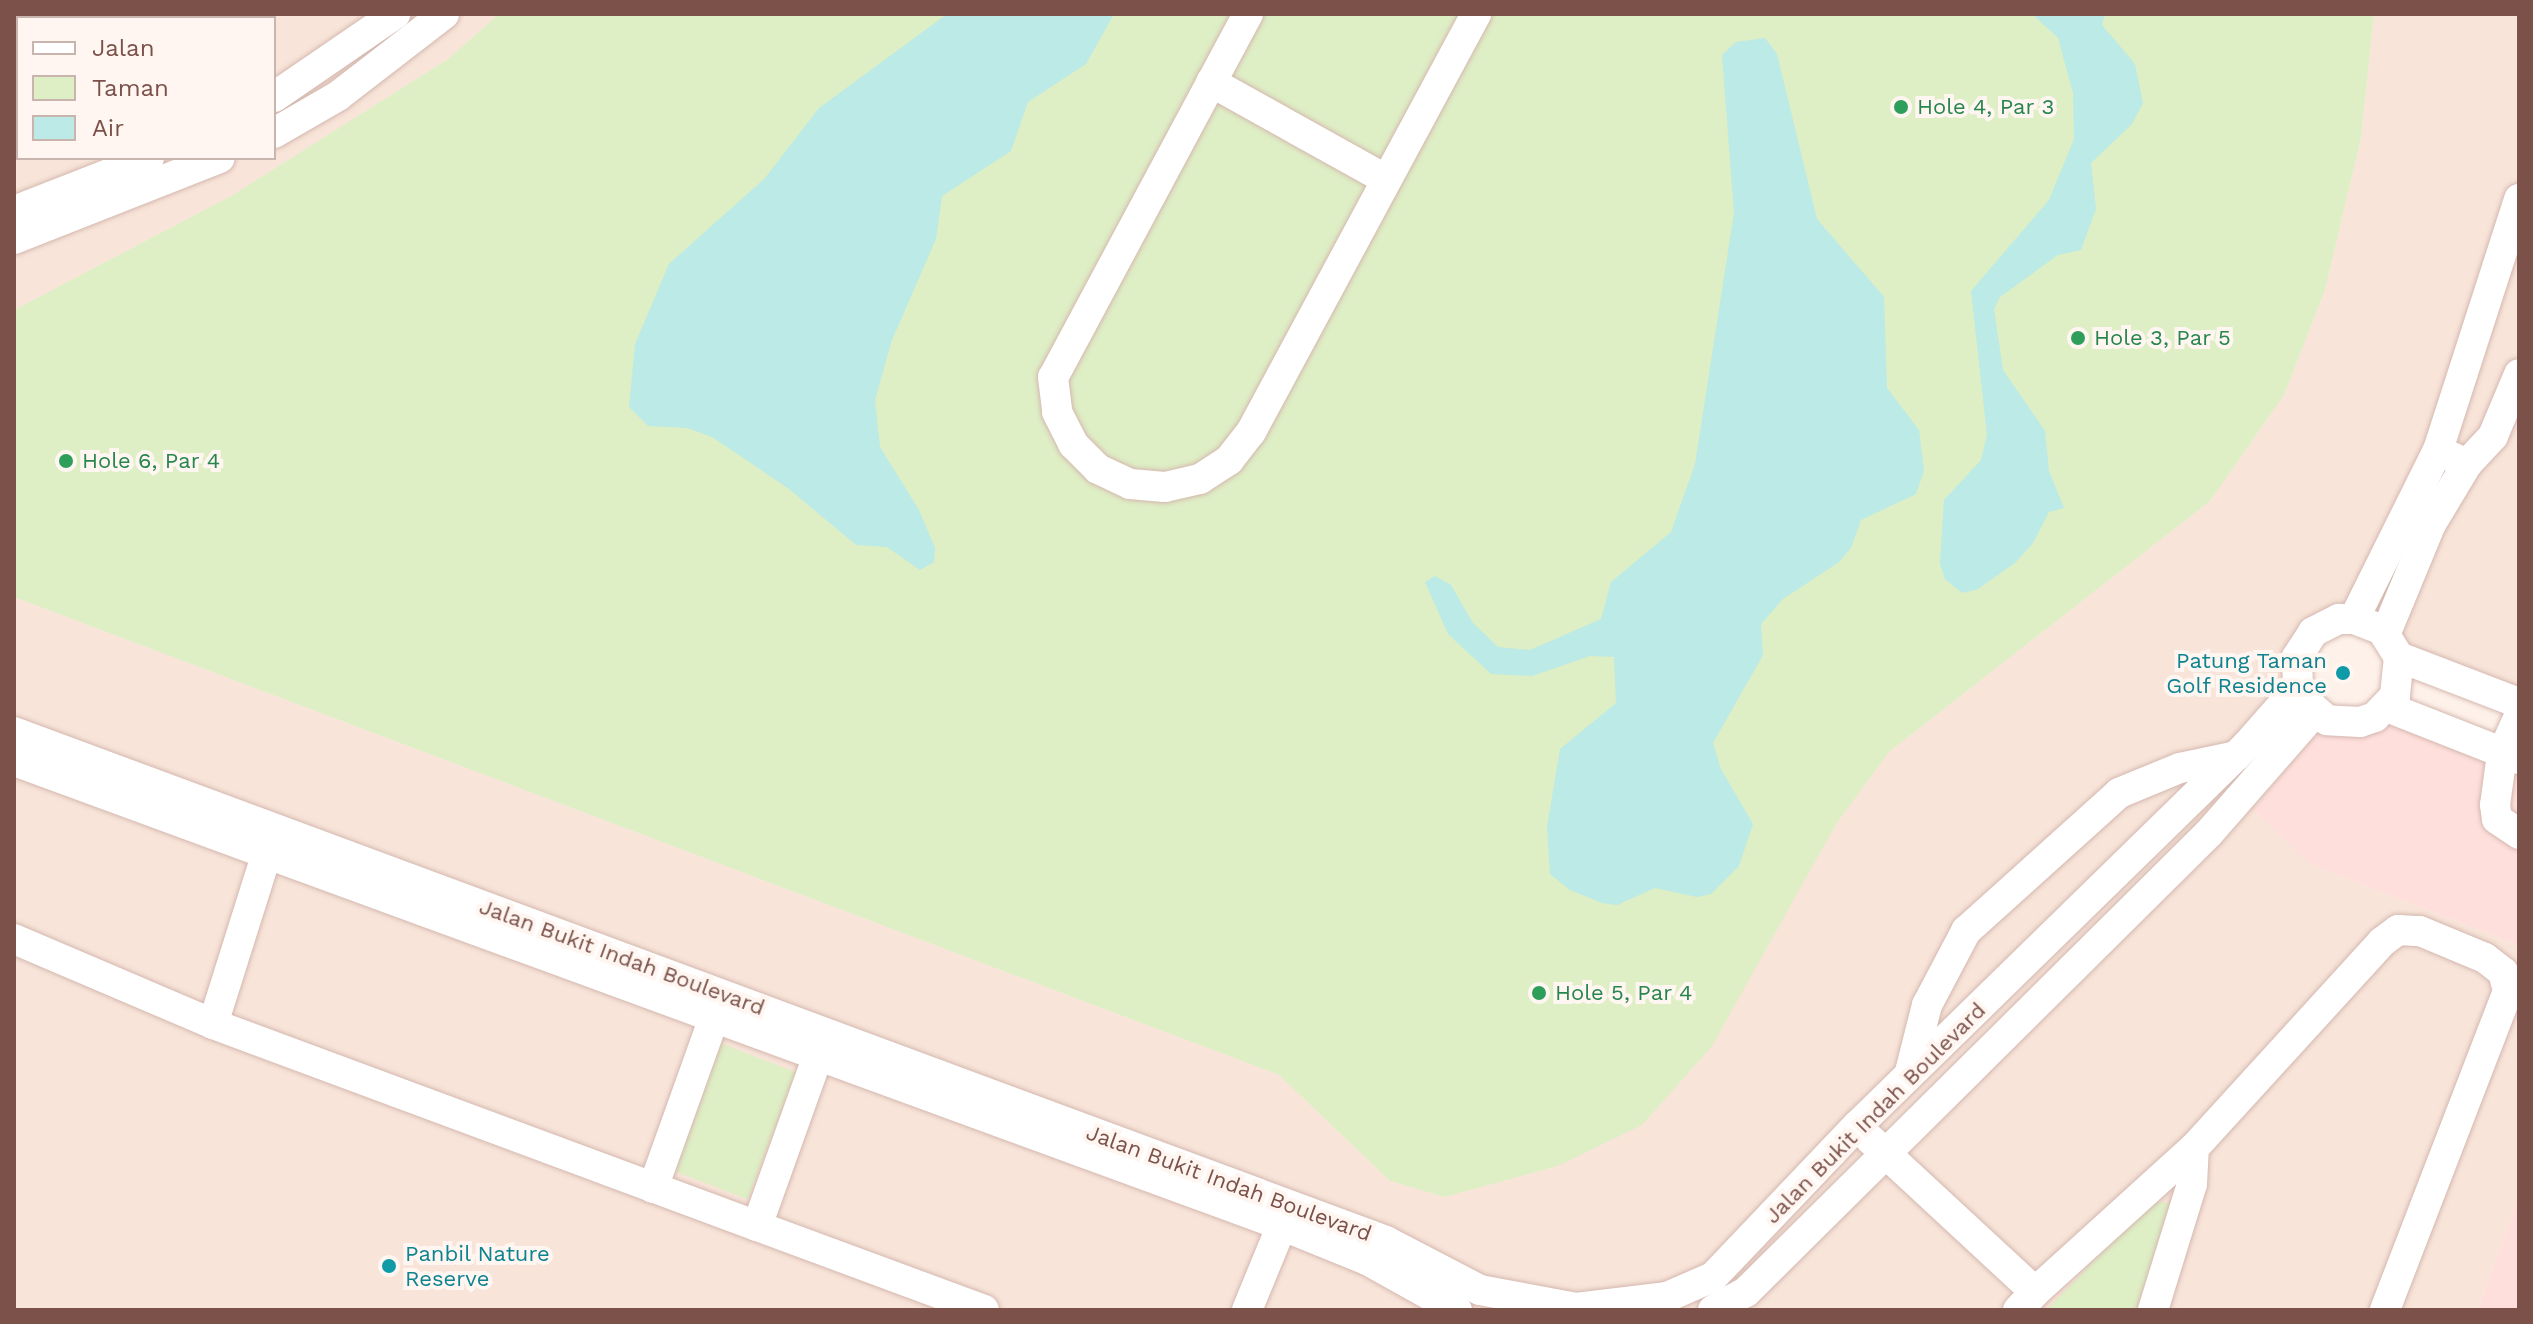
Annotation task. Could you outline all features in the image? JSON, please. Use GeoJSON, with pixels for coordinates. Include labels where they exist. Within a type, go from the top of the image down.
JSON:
{"type":"FeatureCollection","features":[{"type":"Feature","properties":{"kind":"street"},"geometry":{"type":"LineString","coordinates":[[276,132],[338,96],[444,14]]}},
{"type":"Feature","properties":{"kind":"street"},"geometry":{"type":"LineString","coordinates":[[1248,14],[1053,377],[1057,412],[1073,444],[1098,469],[1130,484],[1165,487],[1200,479],[1229,460],[1251,432],[1476,14]]}},
{"type":"Feature","properties":{"kind":"street"},"geometry":{"type":"LineString","coordinates":[[276,96],[384,17]]}},
{"type":"Feature","properties":{"kind":"street"},"geometry":{"type":"LineString","coordinates":[[1211,82],[1387,180]]}},
{"type":"Feature","properties":{"kind":"street"},"geometry":{"type":"LineString","coordinates":[[14,211],[144,160]]}},
{"type":"Feature","properties":{"kind":"street"},"geometry":{"type":"LineString","coordinates":[[14,239],[215,160]]}},
{"type":"Feature","properties":{"kind":"street"},"geometry":{"type":"LineString","coordinates":[[2354,619],[2438,450],[2519,199]]}},
{"type":"Feature","properties":{"kind":"street"},"geometry":{"type":"LineString","coordinates":[[2519,374],[2493,436],[2467,464],[2431,524],[2392,646],[2400,684],[2387,707],[2375,717],[2345,724],[2306,699],[2297,657],[2313,632],[2339,619],[2354,619],[2392,646],[2519,703]]}},
{"type":"Feature","properties":{"kind":"street"},"geometry":{"type":"LineString","coordinates":[[2438,450],[2467,464]]}},
{"type":"Feature","properties":{"kind":"street"},"geometry":{"type":"LineString","coordinates":[[1713,1310],[1746,1292],[2209,833],[2306,699]]}},
{"type":"Feature","properties":{"kind":"street","name":"Jalan Bukit Indah Boulevard"},"geometry":{"type":"LineString","coordinates":[[1286,1215],[1386,1241],[1473,1300],[1621,1306],[1667,1297],[1713,1277],[1858,1125],[2266,724],[2306,699]]}},
{"type":"Feature","properties":{"kind":"street"},"geometry":{"type":"LineString","coordinates":[[2387,707],[2511,757]]}},
{"type":"Feature","properties":{"kind":"street"},"geometry":{"type":"LineString","coordinates":[[2519,716],[2511,757],[2496,778],[2497,819],[2519,834]]}},
{"type":"Feature","properties":{"kind":"street"},"geometry":{"type":"LineString","coordinates":[[14,732],[271,840],[1286,1215],[1457,1310]]}},
{"type":"Feature","properties":{"kind":"street"},"geometry":{"type":"LineString","coordinates":[[1910,1074],[1927,1005],[1966,931],[2119,793],[2180,768],[2236,756]]}},
{"type":"Feature","properties":{"kind":"street"},"geometry":{"type":"LineString","coordinates":[[14,761],[271,840]]}},
{"type":"Feature","properties":{"kind":"street"},"geometry":{"type":"LineString","coordinates":[[213,1024],[271,840]]}},
{"type":"Feature","properties":{"kind":"street"},"geometry":{"type":"LineString","coordinates":[[1858,1125],[2026,1301],[2194,1148],[2398,930],[2420,931],[2485,958],[2503,972],[2508,991],[2385,1310]]}},
{"type":"Feature","properties":{"kind":"street"},"geometry":{"type":"LineString","coordinates":[[14,939],[213,1024],[984,1310]]}},
{"type":"Feature","properties":{"kind":"street"},"geometry":{"type":"LineString","coordinates":[[653,1188],[718,1006]]}},
{"type":"Feature","properties":{"kind":"street"},"geometry":{"type":"LineString","coordinates":[[757,1226],[822,1044]]}},
{"type":"Feature","properties":{"kind":"street"},"geometry":{"type":"LineString","coordinates":[[2153,1310],[2192,1184],[2194,1148]]}},
{"type":"Feature","properties":{"kind":"street"},"geometry":{"type":"LineString","coordinates":[[1247,1310],[1286,1215]]}},
{"type":"Feature","properties":{"kind":"shaded area"},"geometry":{"type":"Polygon","coordinates":[[[14,14],[499,14],[448,59],[231,196],[14,310],[14,14]]]}},
{"type":"Feature","properties":{"kind":"shaded area"},"geometry":{"type":"Polygon","coordinates":[[[2374,14],[2519,14],[2519,703],[2354,619],[2297,657],[2327,720],[2312,865],[2519,945],[2519,1196],[2478,1310],[14,1310],[14,597],[1279,1075],[1390,1181],[1445,1197],[1558,1166],[1889,752],[2210,501],[2284,395],[2325,290],[2361,138],[2374,14]]]}},
{"type":"Feature","properties":{"kind":"shaded area"},"geometry":{"type":"Polygon","coordinates":[[[2375,717],[2519,756],[2519,945],[2312,865],[2254,810],[2328,720],[2375,717]]]}},
{"type":"Feature","properties":{"kind":"shaded area"},"geometry":{"type":"Polygon","coordinates":[[[2519,1196],[2519,1310],[2478,1310],[2519,1196]]]}},
{"type":"Feature","properties":{"kind":"green space"},"geometry":{"type":"Polygon","coordinates":[[[499,14],[2374,14],[2361,138],[2325,290],[2284,395],[2210,501],[1889,752],[1836,824],[1712,1046],[1642,1125],[1558,1166],[1445,1197],[1390,1181],[1279,1075],[14,597],[14,310],[231,196],[448,59],[499,14]]]}},
{"type":"Feature","properties":{"kind":"green space"},"geometry":{"type":"Polygon","coordinates":[[[720,1043],[797,1072],[748,1199],[671,1170],[720,1043]]]}},
{"type":"Feature","properties":{"kind":"green space"},"geometry":{"type":"Polygon","coordinates":[[[2152,1202],[2175,1203],[2136,1310],[2046,1310],[2152,1202]]]}},
{"type":"Feature","properties":{"kind":"water"},"geometry":{"type":"Polygon","coordinates":[[[947,14],[1114,14],[1086,64],[1028,102],[1011,151],[942,196],[936,239],[892,340],[875,400],[880,447],[919,510],[935,548],[934,562],[920,570],[887,547],[856,545],[789,489],[712,437],[687,428],[648,426],[629,407],[635,344],[669,264],[765,178],[819,108],[947,14]]]}},
{"type":"Feature","properties":{"kind":"water"},"geometry":{"type":"Polygon","coordinates":[[[2032,14],[2105,14],[2102,25],[2135,64],[2143,103],[2132,124],[2091,163],[2096,209],[2081,250],[2058,255],[2000,297],[1994,309],[2003,370],[2045,431],[2049,471],[2064,508],[2049,512],[2033,543],[2015,563],[1978,589],[1962,593],[1945,579],[1940,564],[1944,500],[1981,460],[1987,435],[1971,291],[2049,200],[2074,139],[2073,93],[2058,38],[2032,14]]]}},
{"type":"Feature","properties":{"kind":"water"},"geometry":{"type":"Polygon","coordinates":[[[1765,38],[1777,54],[1817,219],[1884,297],[1887,388],[1919,430],[1924,471],[1916,494],[1861,520],[1851,548],[1839,562],[1783,599],[1761,624],[1763,655],[1713,743],[1721,769],[1753,824],[1739,866],[1711,894],[1697,897],[1655,888],[1617,905],[1602,903],[1570,890],[1550,874],[1547,827],[1560,749],[1616,703],[1614,657],[1590,656],[1532,676],[1491,674],[1448,634],[1425,582],[1435,576],[1451,585],[1473,623],[1498,647],[1530,650],[1601,619],[1611,582],[1671,532],[1695,464],[1734,213],[1722,55],[1736,42],[1765,38]]]}},
{"type":"Feature","properties":{"kind":"place","name":"Hole 4, Par 3"},"geometry":{"type":"Point","coordinates":[1901,107]}},
{"type":"Feature","properties":{"kind":"place","name":"Hole 3, Par 5"},"geometry":{"type":"Point","coordinates":[2078,338]}},
{"type":"Feature","properties":{"kind":"place","name":"Hole 6, Par 4"},"geometry":{"type":"Point","coordinates":[66,461]}},
{"type":"Feature","properties":{"kind":"place","name":"Patung Taman Golf Residence"},"geometry":{"type":"Point","coordinates":[2343,673]}},
{"type":"Feature","properties":{"kind":"place","name":"Hole 5, Par 4"},"geometry":{"type":"Point","coordinates":[1539,993]}},
{"type":"Feature","properties":{"kind":"place","name":"Panbil Nature Reserve"},"geometry":{"type":"Point","coordinates":[389,1266]}}]}
